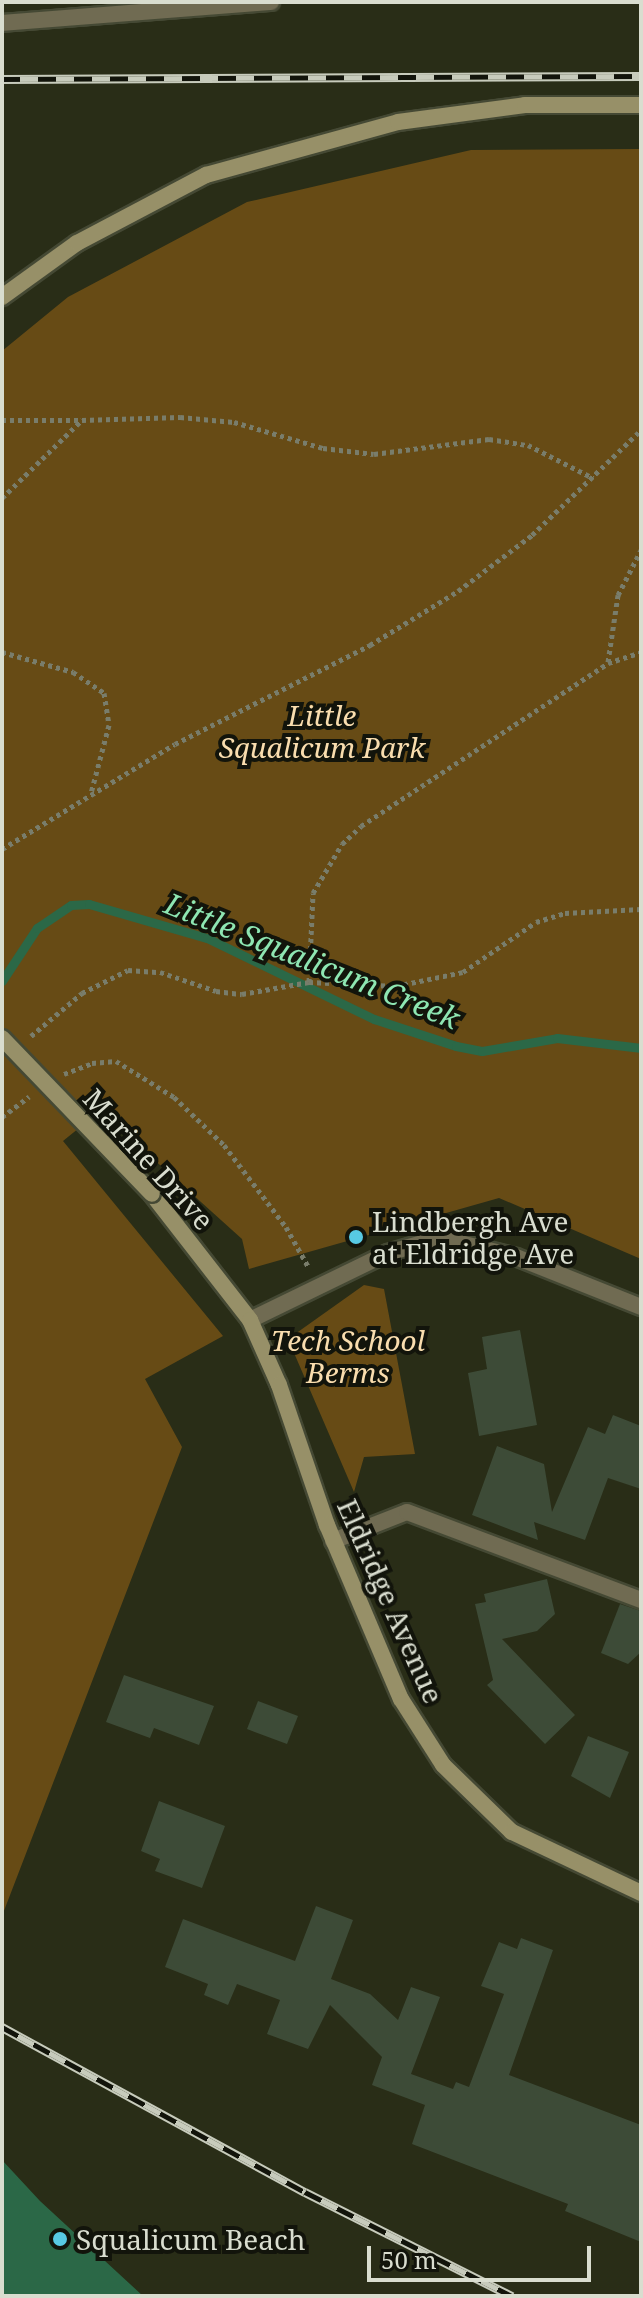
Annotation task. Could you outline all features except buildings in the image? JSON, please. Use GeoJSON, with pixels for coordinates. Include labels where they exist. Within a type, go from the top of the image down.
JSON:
{"type":"FeatureCollection","features":[{"type":"Feature","properties":{"kind":"main road"},"geometry":{"type":"LineString","coordinates":[[2,297],[77,243],[206,175],[398,122],[525,105],[641,105]]}},
{"type":"Feature","properties":{"kind":"main road","name":"Marine Drive"},"geometry":{"type":"LineString","coordinates":[[2,1038],[152,1194],[250,1320]]}},
{"type":"Feature","properties":{"kind":"main road","name":"Eldridge Avenue"},"geometry":{"type":"LineString","coordinates":[[250,1320],[279,1385],[333,1541],[401,1699],[443,1765],[512,1832],[641,1893]]}},
{"type":"Feature","properties":{"kind":"street"},"geometry":{"type":"LineString","coordinates":[[2,23],[271,2]]}},
{"type":"Feature","properties":{"kind":"street"},"geometry":{"type":"LineString","coordinates":[[250,1320],[388,1253],[440,1238],[516,1257],[641,1307]]}},
{"type":"Feature","properties":{"kind":"street"},"geometry":{"type":"LineString","coordinates":[[333,1541],[407,1512],[641,1600]]}},
{"type":"Feature","properties":{"kind":"path"},"geometry":{"type":"LineString","coordinates":[[2,420],[180,417],[234,422],[323,448],[374,454],[489,439],[528,445],[593,478]]}},
{"type":"Feature","properties":{"kind":"path"},"geometry":{"type":"LineString","coordinates":[[2,498],[82,420]]}},
{"type":"Feature","properties":{"kind":"path"},"geometry":{"type":"LineString","coordinates":[[2,849],[175,744],[370,645],[458,591],[532,535],[641,430]]}},
{"type":"Feature","properties":{"kind":"path"},"geometry":{"type":"LineString","coordinates":[[608,663],[618,595],[641,550]]}},
{"type":"Feature","properties":{"kind":"path"},"geometry":{"type":"LineString","coordinates":[[2,652],[73,672],[104,693],[109,725],[91,794]]}},
{"type":"Feature","properties":{"kind":"path"},"geometry":{"type":"LineString","coordinates":[[309,982],[313,893],[342,844],[361,826],[608,663],[641,652]]}},
{"type":"Feature","properties":{"kind":"path"},"geometry":{"type":"LineString","coordinates":[[26,1042],[82,993],[128,970],[160,972],[216,991],[242,994],[309,982],[396,986],[430,981],[484,961],[536,922],[565,913],[641,909]]}},
{"type":"Feature","properties":{"kind":"path"},"geometry":{"type":"LineString","coordinates":[[53,1079],[92,1063],[116,1061],[174,1097],[224,1145],[286,1227],[319,1287]]}},
{"type":"Feature","properties":{"kind":"path"},"geometry":{"type":"LineString","coordinates":[[2,1117],[40,1089]]}},
{"type":"Feature","properties":{"kind":"green space","name":"Little Squalicum Park"},"geometry":{"type":"Polygon","coordinates":[[[641,149],[641,1259],[499,1198],[249,1269],[242,1239],[100,1111],[63,1141],[223,1336],[145,1379],[182,1447],[2,1916],[2,351],[68,297],[247,202],[471,150],[641,149]]]}},
{"type":"Feature","properties":{"kind":"green space","name":"Tech School Berms"},"geometry":{"type":"Polygon","coordinates":[[[364,1285],[384,1289],[415,1454],[364,1457],[354,1492],[288,1339],[364,1285]]]}},
{"type":"Feature","properties":{"kind":"shaded area"},"geometry":{"type":"Polygon","coordinates":[[[2,2160],[40,2201],[143,2296],[2,2296],[2,2160]]]}},
{"type":"Feature","properties":{"kind":"waterway","name":"Little Squalicum Creek"},"geometry":{"type":"LineString","coordinates":[[2,981],[37,928],[71,905],[89,904],[207,938],[374,1019],[456,1046],[482,1051],[557,1038],[641,1048]]}},
{"type":"Feature","properties":{"kind":"railway"},"geometry":{"type":"LineString","coordinates":[[2,79],[641,76]]}},
{"type":"Feature","properties":{"kind":"railway"},"geometry":{"type":"LineString","coordinates":[[2,2027],[305,2192],[512,2296]]}},
{"type":"Feature","properties":{"kind":"place","name":"Lindbergh Ave at Eldridge Ave"},"geometry":{"type":"Point","coordinates":[356,1237]}},
{"type":"Feature","properties":{"kind":"place","name":"Squalicum Beach"},"geometry":{"type":"Point","coordinates":[60,2239]}}]}
